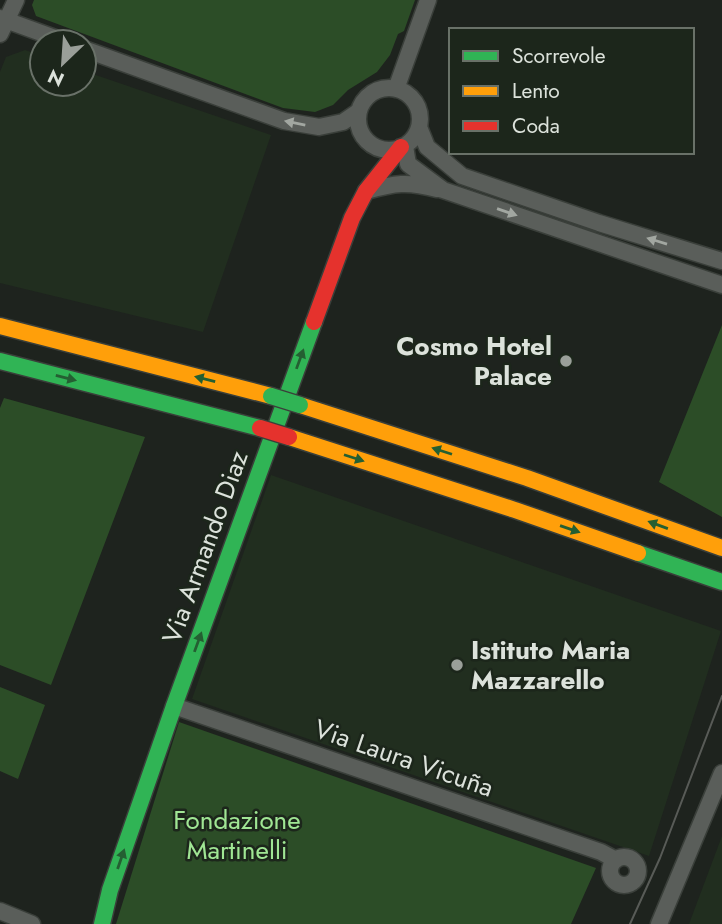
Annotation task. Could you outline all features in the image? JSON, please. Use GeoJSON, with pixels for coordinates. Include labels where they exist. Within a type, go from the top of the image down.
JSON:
{"type":"FeatureCollection","features":[{"type":"Feature","properties":{"kind":"main road","name":"Via Armando Diaz"},"geometry":{"type":"LineString","coordinates":[[102,924],[110,890],[174,706],[352,218],[366,191],[403,146]]}},
{"type":"Feature","properties":{"kind":"main road"},"geometry":{"type":"LineString","coordinates":[[0,326],[271,396],[527,478],[722,548]]}},
{"type":"Feature","properties":{"kind":"main road"},"geometry":{"type":"LineString","coordinates":[[0,361],[260,428],[515,510],[722,582]]}},
{"type":"Feature","properties":{"kind":"street"},"geometry":{"type":"LineString","coordinates":[[16,0],[2,24],[28,31]]}},
{"type":"Feature","properties":{"kind":"street"},"geometry":{"type":"LineString","coordinates":[[396,89],[428,0]]}},
{"type":"Feature","properties":{"kind":"street"},"geometry":{"type":"LineString","coordinates":[[98,54],[284,121],[319,127],[343,122],[359,111]]}},
{"type":"Feature","properties":{"kind":"street"},"geometry":{"type":"LineString","coordinates":[[384,88],[396,89],[407,93],[415,102],[420,114],[419,127],[411,141],[386,150],[373,145],[363,136],[358,124],[359,111],[364,100],[373,92],[384,88]]}},
{"type":"Feature","properties":{"kind":"street"},"geometry":{"type":"LineString","coordinates":[[419,127],[427,147],[462,176],[599,223],[722,261]]}},
{"type":"Feature","properties":{"kind":"street"},"geometry":{"type":"LineString","coordinates":[[403,146],[408,164],[443,190]]}},
{"type":"Feature","properties":{"kind":"street"},"geometry":{"type":"LineString","coordinates":[[366,191],[397,182],[411,182],[443,190],[722,285]]}},
{"type":"Feature","properties":{"kind":"street","name":"Via Laura Vicuña"},"geometry":{"type":"LineString","coordinates":[[174,706],[601,852],[616,860]]}},
{"type":"Feature","properties":{"kind":"street"},"geometry":{"type":"LineString","coordinates":[[706,813],[722,761]]}},
{"type":"Feature","properties":{"kind":"street"},"geometry":{"type":"LineString","coordinates":[[659,924],[722,773]]}},
{"type":"Feature","properties":{"kind":"street"},"geometry":{"type":"LineString","coordinates":[[0,911],[32,924]]}},
{"type":"Feature","properties":{"kind":"shaded area"},"geometry":{"type":"Polygon","coordinates":[[[28,51],[28,98],[98,98],[98,76],[271,135],[203,332],[0,283],[0,72],[6,57],[28,51]]]}},
{"type":"Feature","properties":{"kind":"shaded area","name":"Istituto Maria Mazzarello"},"geometry":{"type":"Polygon","coordinates":[[[271,475],[721,631],[649,856],[192,699],[271,475]]]}},
{"type":"Feature","properties":{"kind":"shaded area"},"geometry":{"type":"Polygon","coordinates":[[[722,836],[722,924],[689,924],[722,836]]]}},
{"type":"Feature","properties":{"kind":"green space"},"geometry":{"type":"Polygon","coordinates":[[[34,0],[415,0],[404,31],[398,34],[390,55],[377,72],[348,90],[333,105],[315,112],[283,108],[98,39],[98,28],[68,28],[36,16],[32,5],[34,0]]]}},
{"type":"Feature","properties":{"kind":"green space"},"geometry":{"type":"Polygon","coordinates":[[[722,325],[722,517],[659,482],[722,325]]]}},
{"type":"Feature","properties":{"kind":"green space"},"geometry":{"type":"Polygon","coordinates":[[[4,398],[145,437],[51,685],[0,665],[0,408],[4,398]]]}},
{"type":"Feature","properties":{"kind":"green space"},"geometry":{"type":"Polygon","coordinates":[[[0,687],[45,705],[18,779],[0,771],[0,687]]]}},
{"type":"Feature","properties":{"kind":"green space","name":"Fondazione Martinelli"},"geometry":{"type":"Polygon","coordinates":[[[179,722],[596,868],[571,924],[116,924],[179,722]]]}},
{"type":"Feature","properties":{"kind":"tram line"},"geometry":{"type":"LineString","coordinates":[[630,924],[660,858],[722,696]]}},
{"type":"Feature","properties":{"kind":"traffic: fast"},"geometry":{"type":"LineString","coordinates":[[102,924],[110,890],[174,706],[314,322]]}},
{"type":"Feature","properties":{"kind":"traffic: fast"},"geometry":{"type":"LineString","coordinates":[[0,361],[260,428]]}},
{"type":"Feature","properties":{"kind":"traffic: fast"},"geometry":{"type":"LineString","coordinates":[[271,396],[300,405]]}},
{"type":"Feature","properties":{"kind":"traffic: fast"},"geometry":{"type":"LineString","coordinates":[[638,553],[722,582]]}},
{"type":"Feature","properties":{"kind":"traffic: slow"},"geometry":{"type":"LineString","coordinates":[[0,326],[271,396]]}},
{"type":"Feature","properties":{"kind":"traffic: slow"},"geometry":{"type":"LineString","coordinates":[[300,405],[527,478],[722,548]]}},
{"type":"Feature","properties":{"kind":"traffic: slow"},"geometry":{"type":"LineString","coordinates":[[289,437],[638,553]]}},
{"type":"Feature","properties":{"kind":"traffic: jam"},"geometry":{"type":"LineString","coordinates":[[314,322],[352,218],[366,191],[401,147]]}},
{"type":"Feature","properties":{"kind":"traffic: jam"},"geometry":{"type":"LineString","coordinates":[[260,428],[289,437]]}},
{"type":"Feature","properties":{"kind":"place","name":"Cosmo Hotel Palace"},"geometry":{"type":"Point","coordinates":[566,361]}},
{"type":"Feature","properties":{"kind":"place","name":"Istituto Maria Mazzarello"},"geometry":{"type":"Point","coordinates":[457,665]}}]}
